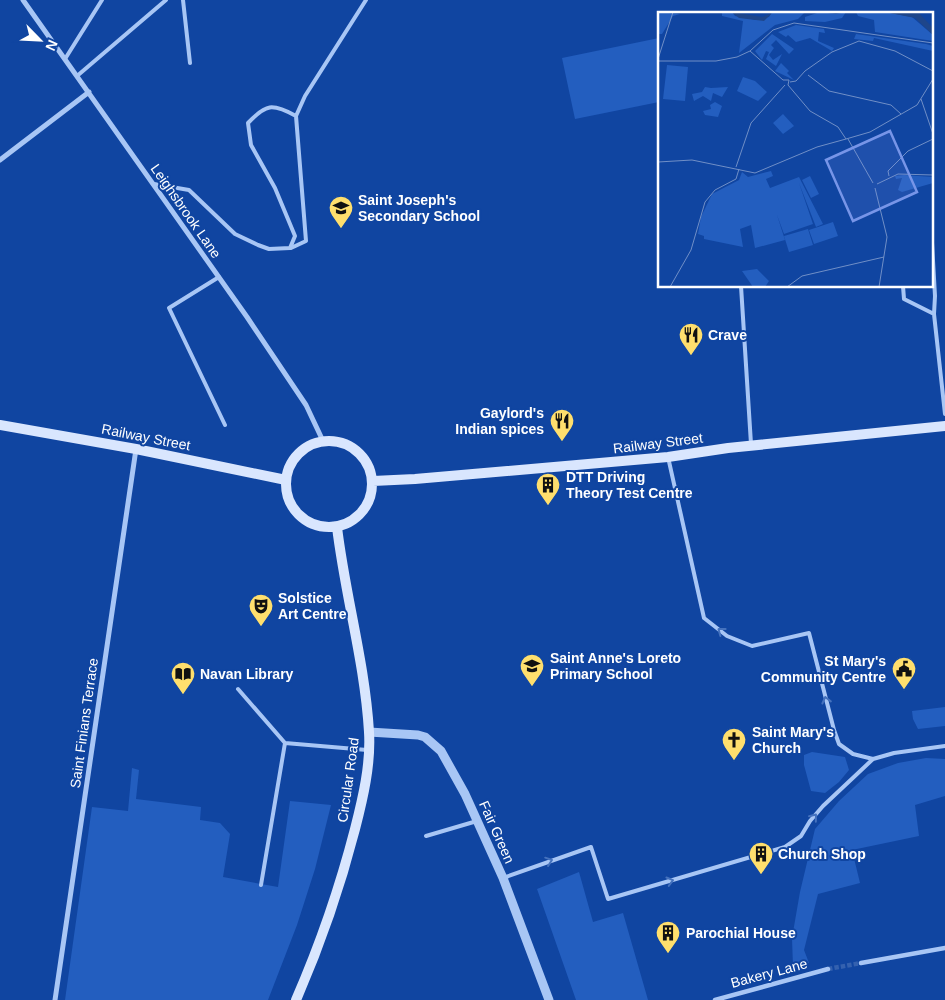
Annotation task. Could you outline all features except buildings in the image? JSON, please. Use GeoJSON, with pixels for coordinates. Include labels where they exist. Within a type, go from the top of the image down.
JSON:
{"type":"FeatureCollection","features":[{"type":"Feature","properties":{"kind":"main road","name":"Railway Street"},"geometry":{"type":"LineString","coordinates":[[0,425],[136,449],[286,480]]}},
{"type":"Feature","properties":{"kind":"main road","name":"Railway Street"},"geometry":{"type":"LineString","coordinates":[[373,481],[668,456],[945,426]]}},
{"type":"Feature","properties":{"kind":"main road"},"geometry":{"type":"LineString","coordinates":[[324,441],[338,441],[351,446],[362,455],[369,467],[373,481],[372,493],[367,505],[359,515],[349,522],[336,527],[317,525],[300,516],[292,506],[287,494],[286,480],[294,459],[302,450],[312,444],[324,441]]}},
{"type":"Feature","properties":{"kind":"main road","name":"Circular Road"},"geometry":{"type":"LineString","coordinates":[[296,1000],[313,961],[346,864],[362,804],[369,750],[369,732],[360,658],[342,570],[336,527]]}},
{"type":"Feature","properties":{"kind":"street","name":"Leighsbrook Lane"},"geometry":{"type":"LineString","coordinates":[[23,0],[219,277],[306,405],[324,441]]}},
{"type":"Feature","properties":{"kind":"street"},"geometry":{"type":"LineString","coordinates":[[0,160],[89,92]]}},
{"type":"Feature","properties":{"kind":"street","name":"Saint Finians Terrace"},"geometry":{"type":"LineString","coordinates":[[55,1000],[136,449]]}},
{"type":"Feature","properties":{"kind":"street","name":"Fair Green"},"geometry":{"type":"LineString","coordinates":[[369,732],[418,735],[425,737],[441,751],[465,794],[503,878],[548,1000]]}},
{"type":"Feature","properties":{"kind":"street"},"geometry":{"type":"LineString","coordinates":[[861,963],[945,948]]}},
{"type":"Feature","properties":{"kind":"street","name":"Bakery Lane"},"geometry":{"type":"LineString","coordinates":[[715,1000],[828,969]]}},
{"type":"Feature","properties":{"kind":"lane"},"geometry":{"type":"LineString","coordinates":[[65,59],[102,0]]}},
{"type":"Feature","properties":{"kind":"lane"},"geometry":{"type":"LineString","coordinates":[[77,76],[166,0]]}},
{"type":"Feature","properties":{"kind":"lane"},"geometry":{"type":"LineString","coordinates":[[183,0],[190,63]]}},
{"type":"Feature","properties":{"kind":"lane"},"geometry":{"type":"LineString","coordinates":[[154,184],[188,190],[236,234],[258,245],[269,249],[290,248],[306,241],[296,116],[305,96],[366,0]]}},
{"type":"Feature","properties":{"kind":"lane"},"geometry":{"type":"LineString","coordinates":[[290,248],[295,236],[275,188],[251,145],[248,123],[261,110],[280,107],[296,116]]}},
{"type":"Feature","properties":{"kind":"lane"},"geometry":{"type":"LineString","coordinates":[[932,243],[935,296],[934,314],[945,414]]}},
{"type":"Feature","properties":{"kind":"lane"},"geometry":{"type":"LineString","coordinates":[[219,277],[169,308],[225,424]]}},
{"type":"Feature","properties":{"kind":"lane"},"geometry":{"type":"LineString","coordinates":[[740,288],[752,446]]}},
{"type":"Feature","properties":{"kind":"lane"},"geometry":{"type":"LineString","coordinates":[[903,288],[904,299],[934,314]]}},
{"type":"Feature","properties":{"kind":"lane"},"geometry":{"type":"LineString","coordinates":[[668,456],[704,618],[727,636],[752,646],[810,633],[839,744],[853,754],[872,759]]}},
{"type":"Feature","properties":{"kind":"lane"},"geometry":{"type":"LineString","coordinates":[[238,689],[285,743],[369,750]]}},
{"type":"Feature","properties":{"kind":"lane"},"geometry":{"type":"LineString","coordinates":[[261,885],[285,743]]}},
{"type":"Feature","properties":{"kind":"lane"},"geometry":{"type":"LineString","coordinates":[[503,878],[590,847],[608,899],[785,847],[801,836],[810,821],[823,806],[872,759],[894,753],[945,746]]}},
{"type":"Feature","properties":{"kind":"lane"},"geometry":{"type":"LineString","coordinates":[[426,836],[477,821]]}},
{"type":"Feature","properties":{"kind":"shaded area"},"geometry":{"type":"Polygon","coordinates":[[[658,38],[658,102],[575,119],[562,58],[658,38]]]}},
{"type":"Feature","properties":{"kind":"shaded area"},"geometry":{"type":"Polygon","coordinates":[[[945,707],[945,726],[918,729],[913,719],[912,711],[945,707]]]}},
{"type":"Feature","properties":{"kind":"shaded area"},"geometry":{"type":"Polygon","coordinates":[[[812,752],[845,757],[849,770],[839,782],[825,793],[811,791],[804,765],[804,755],[812,752]]]}},
{"type":"Feature","properties":{"kind":"shaded area"},"geometry":{"type":"Polygon","coordinates":[[[926,758],[945,759],[945,796],[915,805],[919,836],[852,850],[860,883],[818,894],[804,950],[809,963],[793,967],[792,938],[800,892],[815,829],[839,801],[868,774],[898,763],[926,758]]]}},
{"type":"Feature","properties":{"kind":"shaded area"},"geometry":{"type":"Polygon","coordinates":[[[132,768],[139,770],[136,799],[201,807],[200,820],[220,823],[230,834],[223,877],[278,887],[290,801],[331,805],[315,869],[297,925],[268,1000],[65,1000],[92,807],[128,811],[132,768]]]}},
{"type":"Feature","properties":{"kind":"shaded area"},"geometry":{"type":"Polygon","coordinates":[[[579,872],[593,922],[623,913],[648,1000],[576,1000],[537,889],[579,872]]]}},
{"type":"Feature","properties":{"kind":"tunnel"},"geometry":{"type":"LineString","coordinates":[[828,969],[861,963]]}},
{"type":"Feature","properties":{"kind":"place","name":"Saint Joseph's Secondary School"},"geometry":{"type":"Point","coordinates":[341,229]}},
{"type":"Feature","properties":{"kind":"place","name":"Crave"},"geometry":{"type":"Point","coordinates":[691,356]}},
{"type":"Feature","properties":{"kind":"place","name":"Gaylord's Indian spices"},"geometry":{"type":"Point","coordinates":[562,442]}},
{"type":"Feature","properties":{"kind":"place","name":"DTT Driving Theory Test Centre"},"geometry":{"type":"Point","coordinates":[548,506]}},
{"type":"Feature","properties":{"kind":"place","name":"Solstice Art Centre"},"geometry":{"type":"Point","coordinates":[261,627]}},
{"type":"Feature","properties":{"kind":"place","name":"Saint Anne's Loreto Primary School"},"geometry":{"type":"Point","coordinates":[532,687]}},
{"type":"Feature","properties":{"kind":"place","name":"St Mary's Community Centre"},"geometry":{"type":"Point","coordinates":[904,690]}},
{"type":"Feature","properties":{"kind":"place","name":"Navan Library"},"geometry":{"type":"Point","coordinates":[183,695]}},
{"type":"Feature","properties":{"kind":"place","name":"Saint Mary's Church"},"geometry":{"type":"Point","coordinates":[734,761]}},
{"type":"Feature","properties":{"kind":"place","name":"Church Shop"},"geometry":{"type":"Point","coordinates":[761,875]}},
{"type":"Feature","properties":{"kind":"place","name":"Parochial House"},"geometry":{"type":"Point","coordinates":[668,954]}}]}
